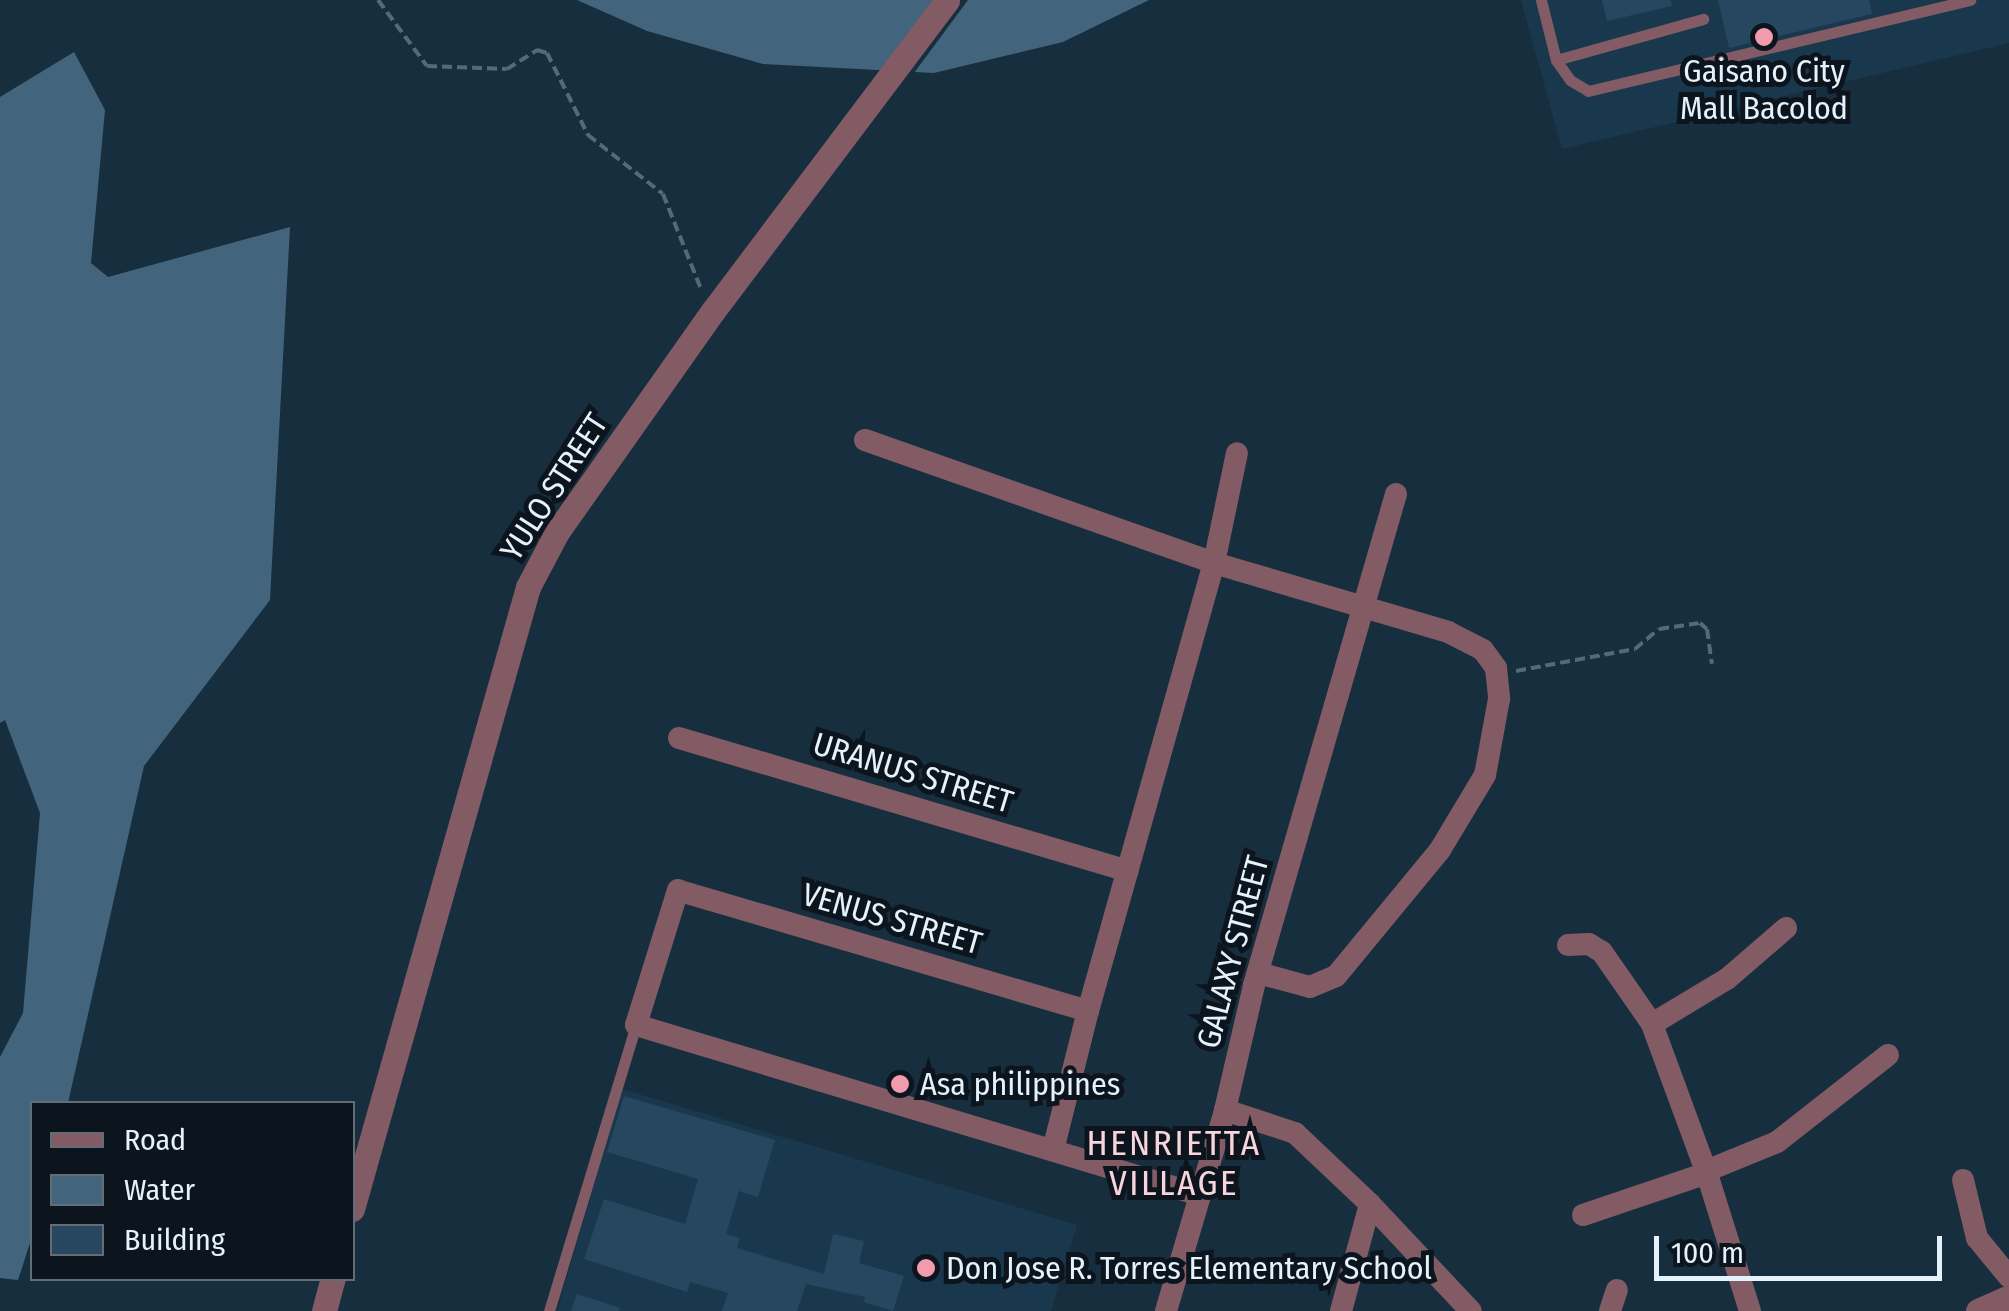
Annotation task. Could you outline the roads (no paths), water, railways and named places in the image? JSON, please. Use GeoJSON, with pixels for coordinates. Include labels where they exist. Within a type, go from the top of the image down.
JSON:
{"type":"FeatureCollection","features":[{"type":"Feature","properties":{"kind":"street","name":"YULO STREET"},"geometry":{"type":"LineString","coordinates":[[355,1198],[528,587],[557,532],[713,311],[948,0]]}},
{"type":"Feature","properties":{"kind":"street"},"geometry":{"type":"LineString","coordinates":[[865,440],[1214,564],[1448,632],[1483,650],[1496,668],[1499,700],[1484,775],[1440,850],[1336,976],[1310,987],[1258,974]]}},
{"type":"Feature","properties":{"kind":"street"},"geometry":{"type":"LineString","coordinates":[[1054,1150],[1088,1011],[1214,564],[1237,453]]}},
{"type":"Feature","properties":{"kind":"street","name":"GALAXY STREET"},"geometry":{"type":"LineString","coordinates":[[1166,1311],[1396,494]]}},
{"type":"Feature","properties":{"kind":"street","name":"URANUS STREET"},"geometry":{"type":"LineString","coordinates":[[679,738],[1128,871]]}},
{"type":"Feature","properties":{"kind":"street","name":"VENUS STREET"},"geometry":{"type":"LineString","coordinates":[[636,1026],[678,890],[1088,1011]]}},
{"type":"Feature","properties":{"kind":"street"},"geometry":{"type":"LineString","coordinates":[[1652,1024],[1727,980],[1786,928]]}},
{"type":"Feature","properties":{"kind":"street"},"geometry":{"type":"LineString","coordinates":[[1568,945],[1588,944],[1602,952],[1652,1024],[1706,1172],[1750,1311]]}},
{"type":"Feature","properties":{"kind":"street"},"geometry":{"type":"LineString","coordinates":[[636,1026],[1200,1195]]}},
{"type":"Feature","properties":{"kind":"street"},"geometry":{"type":"LineString","coordinates":[[1583,1215],[1706,1172],[1777,1142],[1888,1056]]}},
{"type":"Feature","properties":{"kind":"street"},"geometry":{"type":"LineString","coordinates":[[1225,1110],[1295,1133],[1370,1204],[1471,1311]]}},
{"type":"Feature","properties":{"kind":"street"},"geometry":{"type":"LineString","coordinates":[[1964,1180],[1978,1238],[2009,1277]]}},
{"type":"Feature","properties":{"kind":"street"},"geometry":{"type":"LineString","coordinates":[[1341,1311],[1370,1204]]}},
{"type":"Feature","properties":{"kind":"street"},"geometry":{"type":"LineString","coordinates":[[324,1311],[332,1281]]}},
{"type":"Feature","properties":{"kind":"street"},"geometry":{"type":"LineString","coordinates":[[1978,1311],[2009,1297]]}},
{"type":"Feature","properties":{"kind":"lane"},"geometry":{"type":"LineString","coordinates":[[1541,0],[1556,60],[1570,80],[1588,90],[1970,0]]}},
{"type":"Feature","properties":{"kind":"lane"},"geometry":{"type":"LineString","coordinates":[[1556,60],[1702,19]]}},
{"type":"Feature","properties":{"kind":"lane"},"geometry":{"type":"LineString","coordinates":[[549,1311],[636,1026]]}},
{"type":"Feature","properties":{"kind":"water"},"geometry":{"type":"Polygon","coordinates":[[[577,0],[1149,0],[1063,42],[934,73],[763,64],[647,31],[577,0]]]}},
{"type":"Feature","properties":{"kind":"water"},"geometry":{"type":"Polygon","coordinates":[[[74,52],[105,110],[91,263],[108,277],[290,227],[270,600],[144,766],[68,1101],[30,1101],[30,1243],[18,1280],[0,1278],[0,1057],[23,1013],[40,813],[5,720],[0,723],[0,97],[74,52]]]}},
{"type":"Feature","properties":{"kind":"place","name":"Gaisano City Mall Bacolod"},"geometry":{"type":"Point","coordinates":[1764,37]}},
{"type":"Feature","properties":{"kind":"place","name":"Asa philippines"},"geometry":{"type":"Point","coordinates":[900,1084]}},
{"type":"Feature","properties":{"kind":"place","name":"Don Jose R. Torres Elementary School"},"geometry":{"type":"Point","coordinates":[926,1268]}},
{"type":"Feature","properties":{"kind":"district","name":"HENRIETTA VILLAGE"},"geometry":{"type":"Point","coordinates":[1174,1163]}}]}
